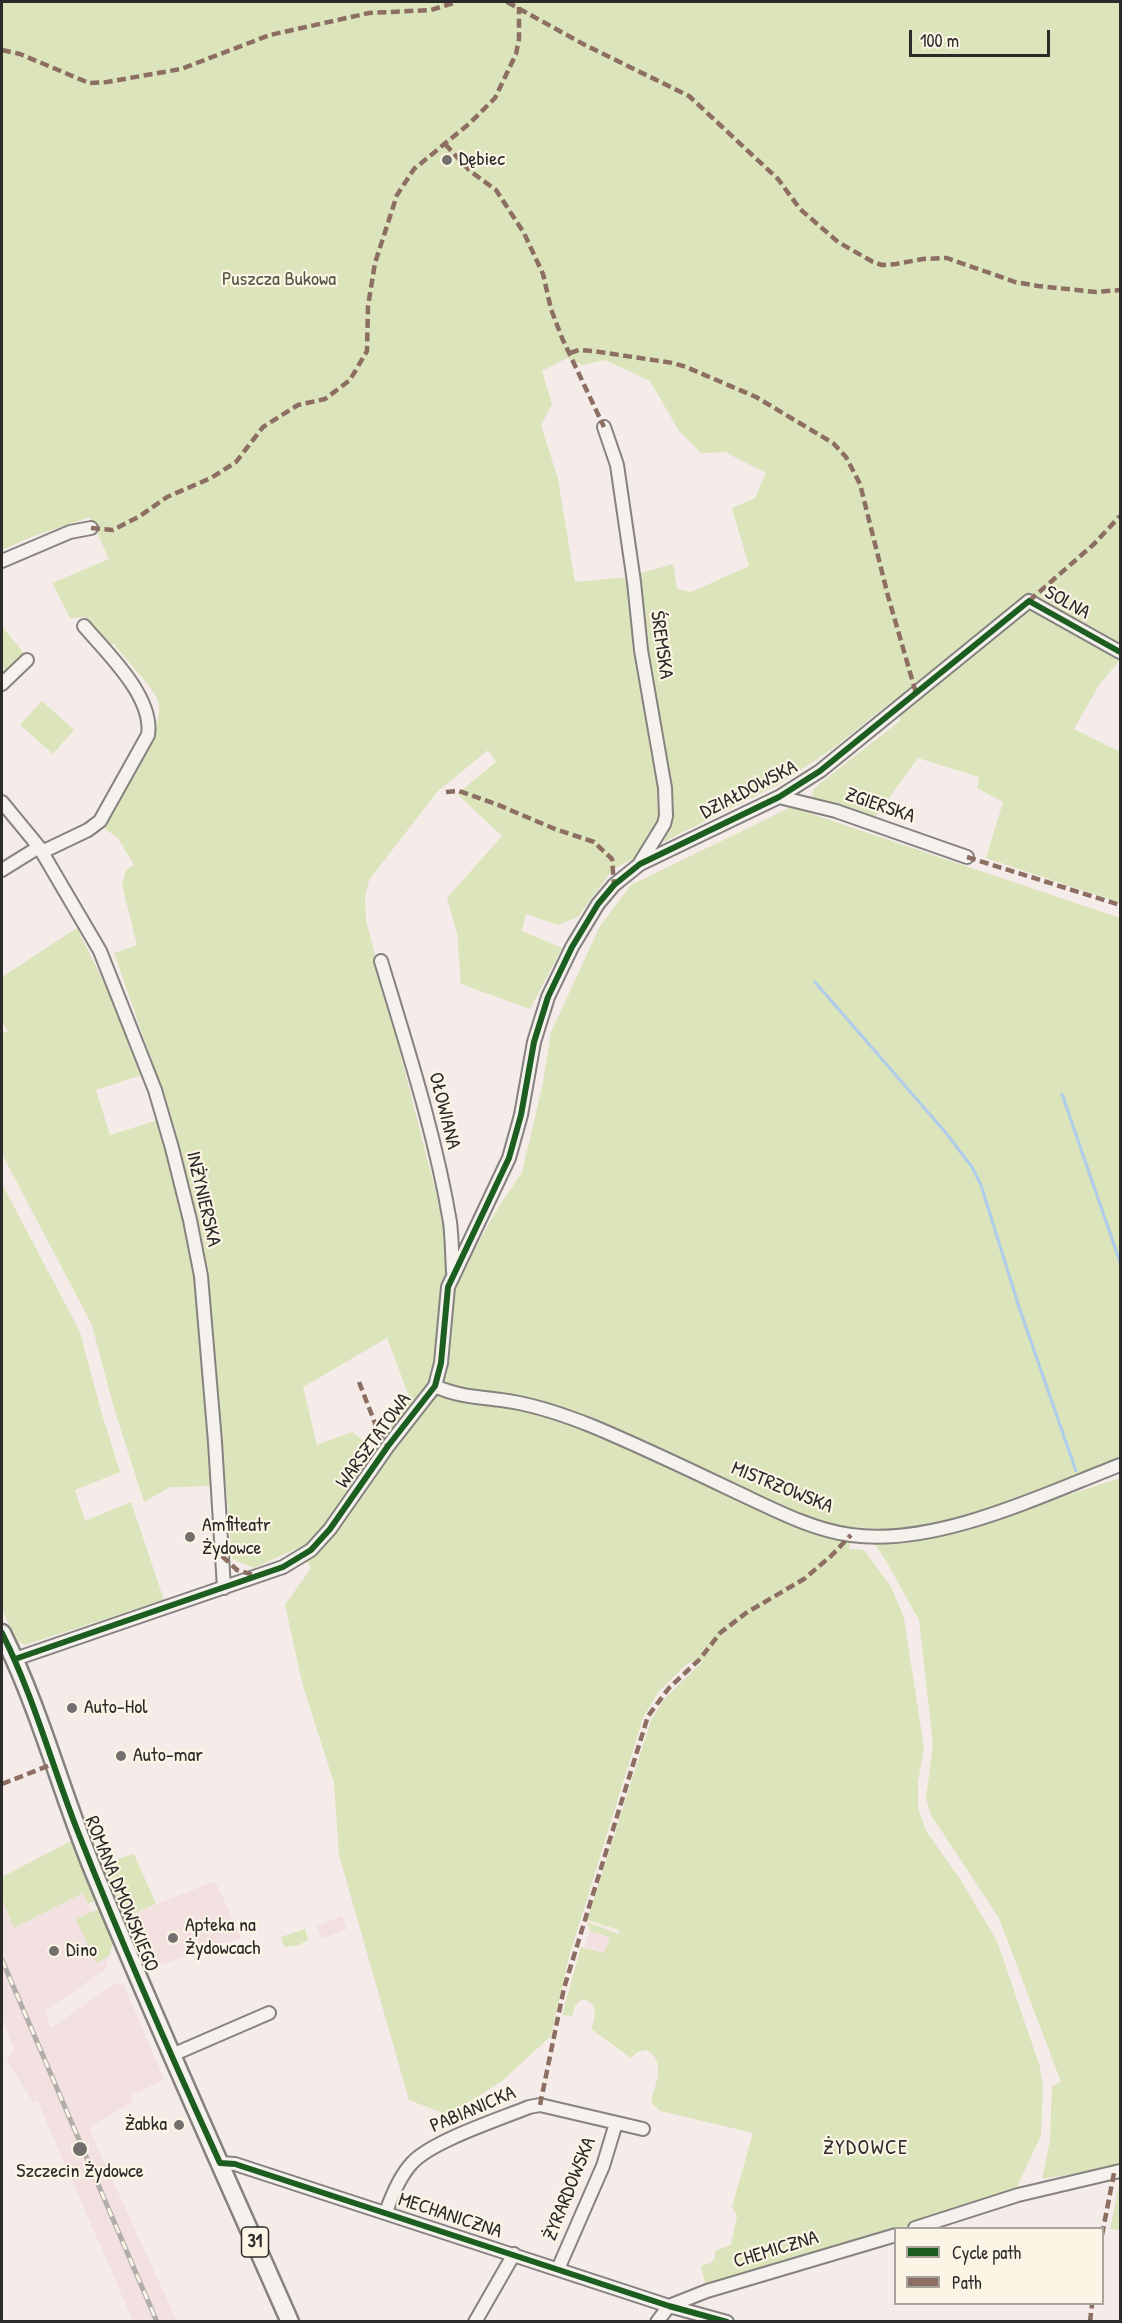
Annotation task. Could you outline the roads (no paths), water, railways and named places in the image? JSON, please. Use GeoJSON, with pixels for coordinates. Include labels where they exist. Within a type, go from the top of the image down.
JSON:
{"type":"FeatureCollection","features":[{"type":"Feature","properties":{"kind":"main road","name":"ROMANA DMOWSKIEGO"},"geometry":{"type":"LineString","coordinates":[[2,1633],[32,1699],[58,1780],[81,1839],[172,2055],[290,2322]]}},
{"type":"Feature","properties":{"kind":"street","name":"ŚREMSKA"},"geometry":{"type":"LineString","coordinates":[[604,427],[617,465],[634,582],[640,650],[665,788],[664,824],[640,864]]}},
{"type":"Feature","properties":{"kind":"street"},"geometry":{"type":"LineString","coordinates":[[2,561],[70,532],[91,528]]}},
{"type":"Feature","properties":{"kind":"street","name":"DZIAŁDOWSKA"},"geometry":{"type":"LineString","coordinates":[[534,1042],[548,997],[585,923],[614,885],[640,864],[779,796],[820,771],[1029,601]]}},
{"type":"Feature","properties":{"kind":"street","name":"SOLNA"},"geometry":{"type":"LineString","coordinates":[[1029,601],[1120,652]]}},
{"type":"Feature","properties":{"kind":"street"},"geometry":{"type":"LineString","coordinates":[[2,870],[40,850],[87,830],[100,821],[148,735],[148,719],[141,698],[84,626]]}},
{"type":"Feature","properties":{"kind":"street"},"geometry":{"type":"LineString","coordinates":[[2,684],[27,660]]}},
{"type":"Feature","properties":{"kind":"street","name":"ZGIERSKA"},"geometry":{"type":"LineString","coordinates":[[779,796],[836,811],[967,857]]}},
{"type":"Feature","properties":{"kind":"street","name":"INŻYNIERSKA"},"geometry":{"type":"LineString","coordinates":[[2,802],[40,850],[100,951],[119,994],[136,1047],[155,1090],[182,1187],[201,1276],[224,1588]]}},
{"type":"Feature","properties":{"kind":"street","name":"OŁOWIANA"},"geometry":{"type":"LineString","coordinates":[[381,961],[421,1095],[450,1223],[453,1273]]}},
{"type":"Feature","properties":{"kind":"street","name":"WARSZTATOWA"},"geometry":{"type":"LineString","coordinates":[[15,1659],[283,1567],[312,1550],[330,1529],[388,1446],[435,1386],[441,1363],[445,1300],[453,1273],[509,1158],[521,1115],[534,1042]]}},
{"type":"Feature","properties":{"kind":"street","name":"MISTRZOWSKA"},"geometry":{"type":"LineString","coordinates":[[435,1386],[456,1395],[518,1402],[558,1414],[600,1430],[780,1513],[851,1535],[889,1536],[936,1531],[981,1518],[1120,1466]]}},
{"type":"Feature","properties":{"kind":"street"},"geometry":{"type":"LineString","coordinates":[[172,2055],[268,2013]]}},
{"type":"Feature","properties":{"kind":"street","name":"PABIANICKA"},"geometry":{"type":"LineString","coordinates":[[386,2212],[397,2185],[406,2171],[425,2152],[529,2107],[540,2105],[643,2129]]}},
{"type":"Feature","properties":{"kind":"street","name":"ŻYRARDOWSKA"},"geometry":{"type":"LineString","coordinates":[[558,2269],[603,2166],[616,2123]]}},
{"type":"Feature","properties":{"kind":"street","name":"MECHANICZNA"},"geometry":{"type":"LineString","coordinates":[[220,2163],[235,2164],[669,2306],[727,2322]]}},
{"type":"Feature","properties":{"kind":"street"},"geometry":{"type":"LineString","coordinates":[[921,2227],[1018,2195],[1120,2171]]}},
{"type":"Feature","properties":{"kind":"street","name":"CHEMICZNA"},"geometry":{"type":"LineString","coordinates":[[669,2306],[707,2291],[894,2236]]}},
{"type":"Feature","properties":{"kind":"street"},"geometry":{"type":"LineString","coordinates":[[475,2322],[514,2254]]}},
{"type":"Feature","properties":{"kind":"street"},"geometry":{"type":"LineString","coordinates":[[657,2322],[669,2306]]}},
{"type":"Feature","properties":{"kind":"waterway"},"geometry":{"type":"LineString","coordinates":[[815,982],[946,1133],[972,1167],[981,1185],[1019,1307],[1076,1471]]}},
{"type":"Feature","properties":{"kind":"waterway"},"geometry":{"type":"LineString","coordinates":[[1062,1094],[1120,1262]]}},
{"type":"Feature","properties":{"kind":"railway"},"geometry":{"type":"LineString","coordinates":[[2,1960],[157,2322]]}},
{"type":"Feature","properties":{"kind":"place","name":"Dębiec"},"geometry":{"type":"Point","coordinates":[447,160]}},
{"type":"Feature","properties":{"kind":"place","name":"Amfiteatr Żydowce"},"geometry":{"type":"Point","coordinates":[190,1537]}},
{"type":"Feature","properties":{"kind":"place","name":"Auto-Hol"},"geometry":{"type":"Point","coordinates":[72,1708]}},
{"type":"Feature","properties":{"kind":"place","name":"Auto-mar"},"geometry":{"type":"Point","coordinates":[121,1756]}},
{"type":"Feature","properties":{"kind":"place","name":"Apteka na Żydowcach"},"geometry":{"type":"Point","coordinates":[173,1938]}},
{"type":"Feature","properties":{"kind":"place","name":"Dino"},"geometry":{"type":"Point","coordinates":[54,1951]}},
{"type":"Feature","properties":{"kind":"place","name":"Żabka"},"geometry":{"type":"Point","coordinates":[179,2125]}},
{"type":"Feature","properties":{"kind":"place","name":"Szczecin Żydowce"},"geometry":{"type":"Point","coordinates":[80,2149]}},
{"type":"Feature","properties":{"kind":"district","name":"ŻYDOWCE"},"geometry":{"type":"Point","coordinates":[866,2148]}},
{"type":"Feature","properties":{"kind":"park label","name":"Puszcza Bukowa"},"geometry":{"type":"Point","coordinates":[279,280]}}]}
